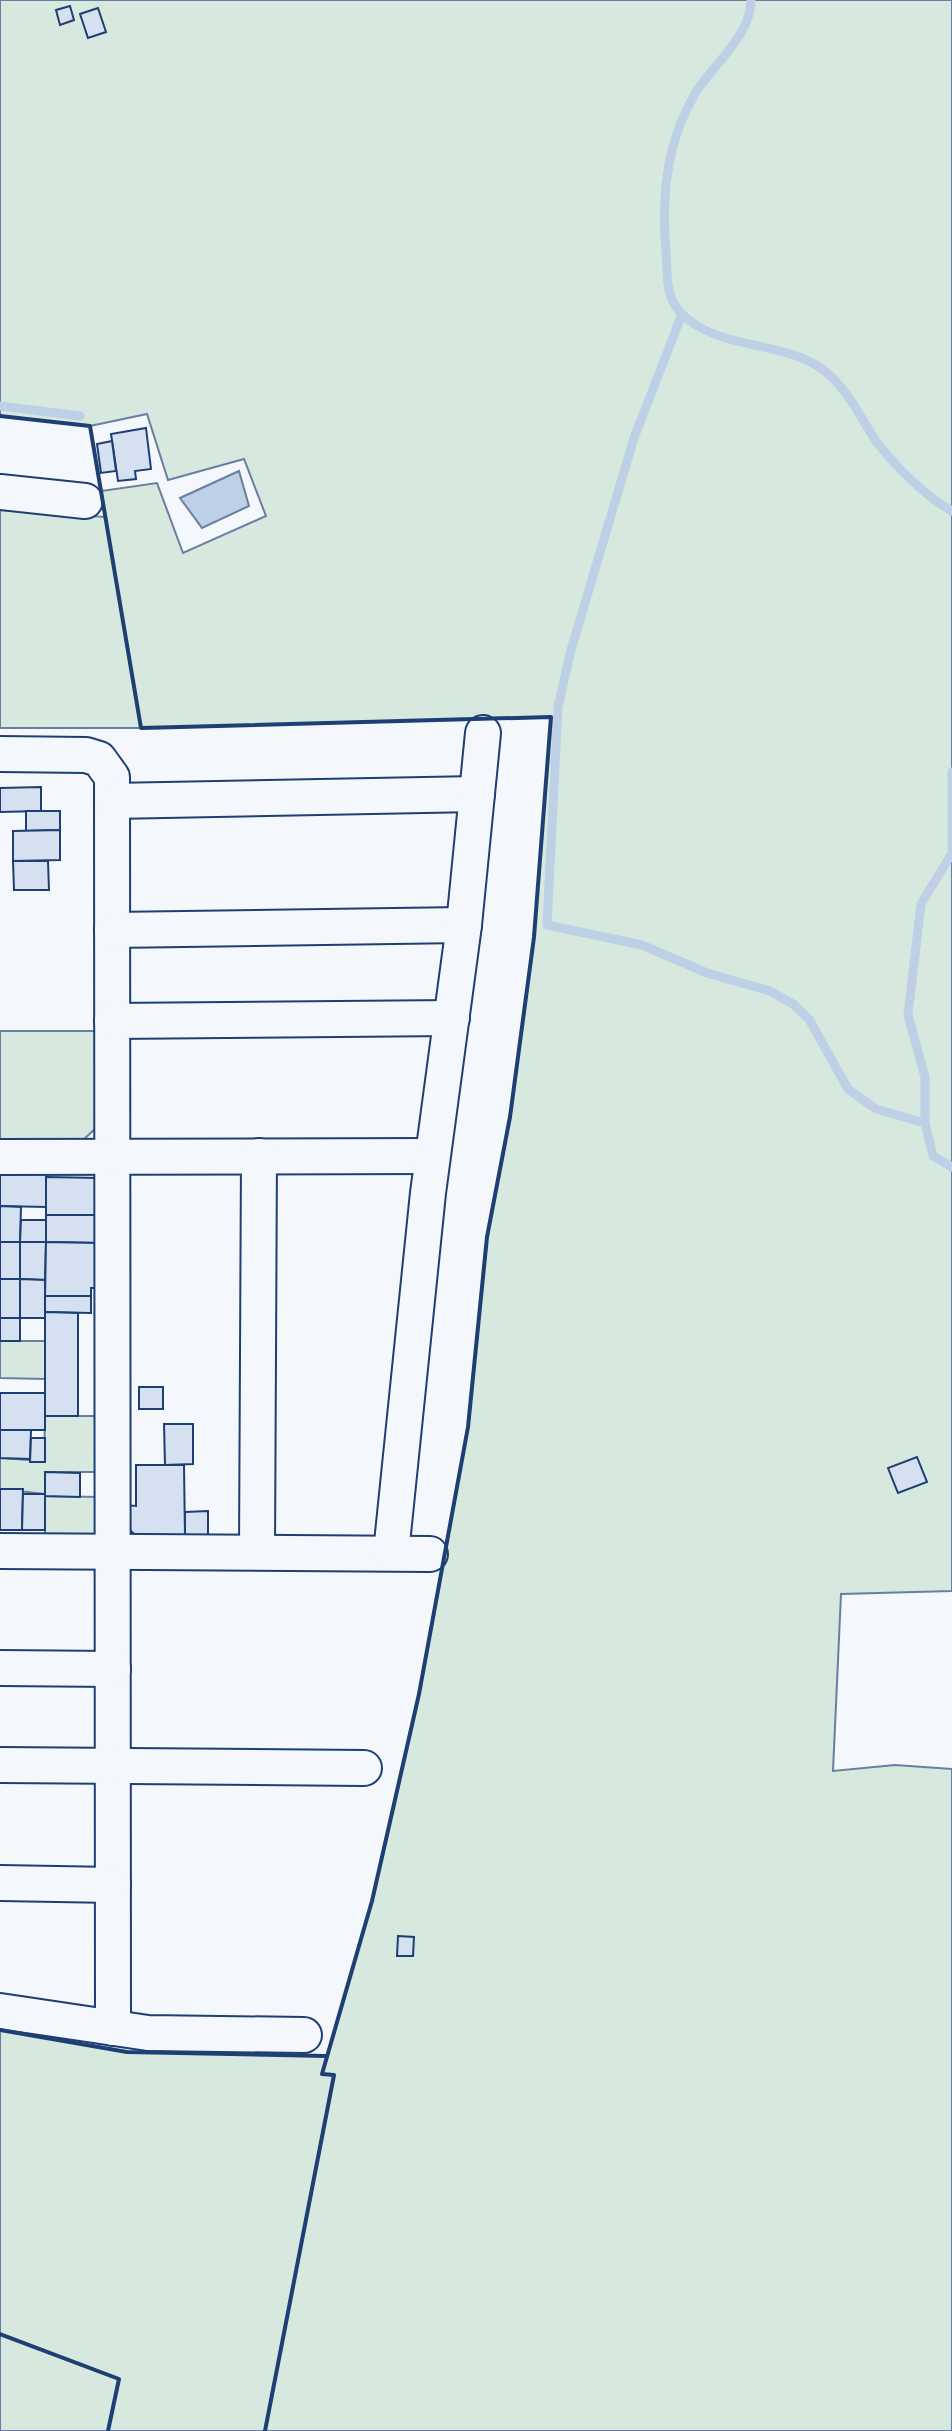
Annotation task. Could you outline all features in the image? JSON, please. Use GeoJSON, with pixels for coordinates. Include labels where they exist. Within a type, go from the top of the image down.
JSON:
{"type":"FeatureCollection","features":[{"type":"Feature","properties":{"kind":"street"},"geometry":{"type":"LineString","coordinates":[[0,492],[85,501]]}},
{"type":"Feature","properties":{"kind":"street"},"geometry":{"type":"LineString","coordinates":[[391,1553],[432,1156],[464,925],[483,733]]}},
{"type":"Feature","properties":{"kind":"street"},"geometry":{"type":"LineString","coordinates":[[0,754],[86,755],[99,759],[112,777],[113,2028]]}},
{"type":"Feature","properties":{"kind":"street"},"geometry":{"type":"LineString","coordinates":[[112,801],[477,794]]}},
{"type":"Feature","properties":{"kind":"street"},"geometry":{"type":"LineString","coordinates":[[112,930],[464,925]]}},
{"type":"Feature","properties":{"kind":"street"},"geometry":{"type":"LineString","coordinates":[[112,1021],[452,1018]]}},
{"type":"Feature","properties":{"kind":"street"},"geometry":{"type":"LineString","coordinates":[[257,1552],[259,1156]]}},
{"type":"Feature","properties":{"kind":"street"},"geometry":{"type":"LineString","coordinates":[[0,1157],[432,1156]]}},
{"type":"Feature","properties":{"kind":"street"},"geometry":{"type":"LineString","coordinates":[[0,1551],[430,1554]]}},
{"type":"Feature","properties":{"kind":"street"},"geometry":{"type":"LineString","coordinates":[[0,1668],[113,1669]]}},
{"type":"Feature","properties":{"kind":"street"},"geometry":{"type":"LineString","coordinates":[[0,1765],[364,1768]]}},
{"type":"Feature","properties":{"kind":"street"},"geometry":{"type":"LineString","coordinates":[[0,1883],[113,1885]]}},
{"type":"Feature","properties":{"kind":"street"},"geometry":{"type":"LineString","coordinates":[[0,2011],[148,2033],[304,2035]]}},
{"type":"Feature","properties":{"kind":"shaded area"},"geometry":{"type":"Polygon","coordinates":[[[0,0],[952,0],[952,1591],[841,1594],[833,1771],[895,1765],[952,1769],[952,2431],[0,2431],[0,2030],[127,2052],[327,2056],[372,1901],[419,1694],[468,1427],[487,1237],[510,1117],[534,937],[551,717],[141,728],[0,728],[0,510],[105,517],[101,491],[157,483],[183,553],[266,516],[244,459],[168,480],[147,414],[90,426],[0,416],[0,0]]]}},
{"type":"Feature","properties":{"kind":"shaded area"},"geometry":{"type":"Polygon","coordinates":[[[0,1031],[98,1031],[97,1127],[82,1141],[0,1141],[0,1031]]]}},
{"type":"Feature","properties":{"kind":"shaded area"},"geometry":{"type":"Polygon","coordinates":[[[0,1341],[45,1341],[45,1379],[0,1378],[0,1341]]]}},
{"type":"Feature","properties":{"kind":"shaded area"},"geometry":{"type":"Polygon","coordinates":[[[45,1416],[98,1416],[98,1472],[45,1472],[45,1494],[0,1489],[0,1458],[44,1461],[45,1416]]]}},
{"type":"Feature","properties":{"kind":"shaded area"},"geometry":{"type":"Polygon","coordinates":[[[45,1496],[98,1497],[97,1534],[94,1537],[45,1540],[45,1496]]]}},
{"type":"Feature","properties":{"kind":"water"},"geometry":{"type":"Polygon","coordinates":[[[239,471],[249,506],[202,528],[180,498],[239,471]]]}},
{"type":"Feature","properties":{"kind":"building"},"geometry":{"type":"Polygon","coordinates":[[[70,6],[74,20],[60,25],[56,10],[70,6]]]}},
{"type":"Feature","properties":{"kind":"building"},"geometry":{"type":"Polygon","coordinates":[[[98,8],[106,32],[88,38],[80,14],[98,8]]]}},
{"type":"Feature","properties":{"kind":"building"},"geometry":{"type":"Polygon","coordinates":[[[146,428],[151,469],[135,471],[136,479],[118,481],[111,434],[146,428]]]}},
{"type":"Feature","properties":{"kind":"building"},"geometry":{"type":"Polygon","coordinates":[[[112,441],[116,471],[101,473],[97,444],[112,441]]]}},
{"type":"Feature","properties":{"kind":"building"},"geometry":{"type":"Polygon","coordinates":[[[41,787],[41,811],[0,812],[0,788],[41,787]]]}},
{"type":"Feature","properties":{"kind":"building"},"geometry":{"type":"Polygon","coordinates":[[[26,811],[60,811],[60,830],[26,831],[26,811]]]}},
{"type":"Feature","properties":{"kind":"building"},"geometry":{"type":"Polygon","coordinates":[[[60,830],[60,860],[13,861],[13,831],[60,830]]]}},
{"type":"Feature","properties":{"kind":"building"},"geometry":{"type":"Polygon","coordinates":[[[13,861],[48,861],[49,890],[14,890],[13,861]]]}},
{"type":"Feature","properties":{"kind":"building"},"geometry":{"type":"Polygon","coordinates":[[[0,1173],[46,1173],[46,1207],[0,1206],[0,1173]]]}},
{"type":"Feature","properties":{"kind":"building"},"geometry":{"type":"Polygon","coordinates":[[[46,1177],[100,1178],[99,1215],[46,1215],[46,1177]]]}},
{"type":"Feature","properties":{"kind":"building"},"geometry":{"type":"Polygon","coordinates":[[[0,1206],[21,1207],[20,1242],[0,1242],[0,1206]]]}},
{"type":"Feature","properties":{"kind":"building"},"geometry":{"type":"Polygon","coordinates":[[[46,1215],[99,1215],[99,1243],[46,1242],[46,1215]]]}},
{"type":"Feature","properties":{"kind":"building"},"geometry":{"type":"Polygon","coordinates":[[[21,1220],[46,1220],[46,1242],[20,1242],[21,1220]]]}},
{"type":"Feature","properties":{"kind":"building"},"geometry":{"type":"Polygon","coordinates":[[[0,1242],[20,1242],[20,1279],[0,1279],[0,1242]]]}},
{"type":"Feature","properties":{"kind":"building"},"geometry":{"type":"Polygon","coordinates":[[[20,1242],[46,1242],[45,1280],[20,1279],[20,1242]]]}},
{"type":"Feature","properties":{"kind":"building"},"geometry":{"type":"Polygon","coordinates":[[[46,1242],[99,1243],[99,1288],[91,1288],[91,1296],[45,1296],[46,1242]]]}},
{"type":"Feature","properties":{"kind":"building"},"geometry":{"type":"Polygon","coordinates":[[[0,1279],[20,1279],[20,1318],[0,1318],[0,1279]]]}},
{"type":"Feature","properties":{"kind":"building"},"geometry":{"type":"Polygon","coordinates":[[[20,1279],[45,1280],[45,1318],[20,1318],[20,1279]]]}},
{"type":"Feature","properties":{"kind":"building"},"geometry":{"type":"Polygon","coordinates":[[[45,1296],[91,1296],[91,1313],[45,1312],[45,1296]]]}},
{"type":"Feature","properties":{"kind":"building"},"geometry":{"type":"Polygon","coordinates":[[[45,1312],[78,1313],[78,1416],[45,1416],[45,1312]]]}},
{"type":"Feature","properties":{"kind":"building"},"geometry":{"type":"Polygon","coordinates":[[[0,1318],[20,1318],[20,1341],[0,1341],[0,1318]]]}},
{"type":"Feature","properties":{"kind":"building"},"geometry":{"type":"Polygon","coordinates":[[[139,1387],[163,1387],[163,1409],[139,1409],[139,1387]]]}},
{"type":"Feature","properties":{"kind":"building"},"geometry":{"type":"Polygon","coordinates":[[[0,1393],[45,1393],[45,1430],[0,1430],[0,1393]]]}},
{"type":"Feature","properties":{"kind":"building"},"geometry":{"type":"Polygon","coordinates":[[[164,1424],[193,1424],[193,1464],[165,1465],[164,1424]]]}},
{"type":"Feature","properties":{"kind":"building"},"geometry":{"type":"Polygon","coordinates":[[[0,1430],[31,1430],[30,1459],[0,1458],[0,1430]]]}},
{"type":"Feature","properties":{"kind":"building"},"geometry":{"type":"Polygon","coordinates":[[[31,1438],[45,1438],[45,1462],[30,1462],[31,1438]]]}},
{"type":"Feature","properties":{"kind":"building"},"geometry":{"type":"Polygon","coordinates":[[[917,1457],[927,1482],[898,1493],[888,1468],[917,1457]]]}},
{"type":"Feature","properties":{"kind":"building"},"geometry":{"type":"Polygon","coordinates":[[[136,1465],[184,1465],[185,1536],[137,1537],[125,1525],[126,1505],[136,1506],[136,1465]]]}},
{"type":"Feature","properties":{"kind":"building"},"geometry":{"type":"Polygon","coordinates":[[[45,1472],[80,1473],[80,1497],[45,1496],[45,1472]]]}},
{"type":"Feature","properties":{"kind":"building"},"geometry":{"type":"Polygon","coordinates":[[[0,1489],[23,1489],[22,1530],[0,1530],[0,1489]]]}},
{"type":"Feature","properties":{"kind":"building"},"geometry":{"type":"Polygon","coordinates":[[[23,1494],[45,1494],[45,1530],[22,1530],[23,1494]]]}},
{"type":"Feature","properties":{"kind":"building"},"geometry":{"type":"Polygon","coordinates":[[[208,1511],[208,1536],[185,1536],[185,1512],[208,1511]]]}},
{"type":"Feature","properties":{"kind":"building"},"geometry":{"type":"Polygon","coordinates":[[[398,1936],[414,1937],[413,1956],[397,1956],[398,1936]]]}},
{"type":"Feature","properties":{"kind":"waterway"},"geometry":{"type":"LineString","coordinates":[[751,0],[745,25],[696,92],[672,149],[664,210],[669,292],[681,313],[696,325],[733,340],[792,354],[826,372],[848,396],[876,441],[892,460],[921,489],[952,511]]}},
{"type":"Feature","properties":{"kind":"waterway"},"geometry":{"type":"LineString","coordinates":[[682,314],[634,438],[571,650],[558,707],[547,925],[642,945],[707,973],[770,991],[793,1004],[809,1019],[848,1089],[876,1109],[925,1123]]}},
{"type":"Feature","properties":{"kind":"waterway"},"geometry":{"type":"LineString","coordinates":[[0,406],[80,416]]}},
{"type":"Feature","properties":{"kind":"waterway"},"geometry":{"type":"LineString","coordinates":[[952,772],[952,853],[921,904],[908,1015],[925,1077],[925,1123],[933,1156],[952,1167]]}},
{"type":"Feature","properties":{"kind":"wall"},"geometry":{"type":"LineString","coordinates":[[0,416],[90,426],[141,728],[551,717],[534,937],[510,1117],[487,1237],[468,1427],[419,1694],[372,1901],[322,2074],[334,2075],[265,2431]]}},
{"type":"Feature","properties":{"kind":"wall"},"geometry":{"type":"LineString","coordinates":[[0,2030],[127,2052],[327,2056]]}},
{"type":"Feature","properties":{"kind":"wall"},"geometry":{"type":"LineString","coordinates":[[0,2334],[119,2379],[108,2431]]}}]}
